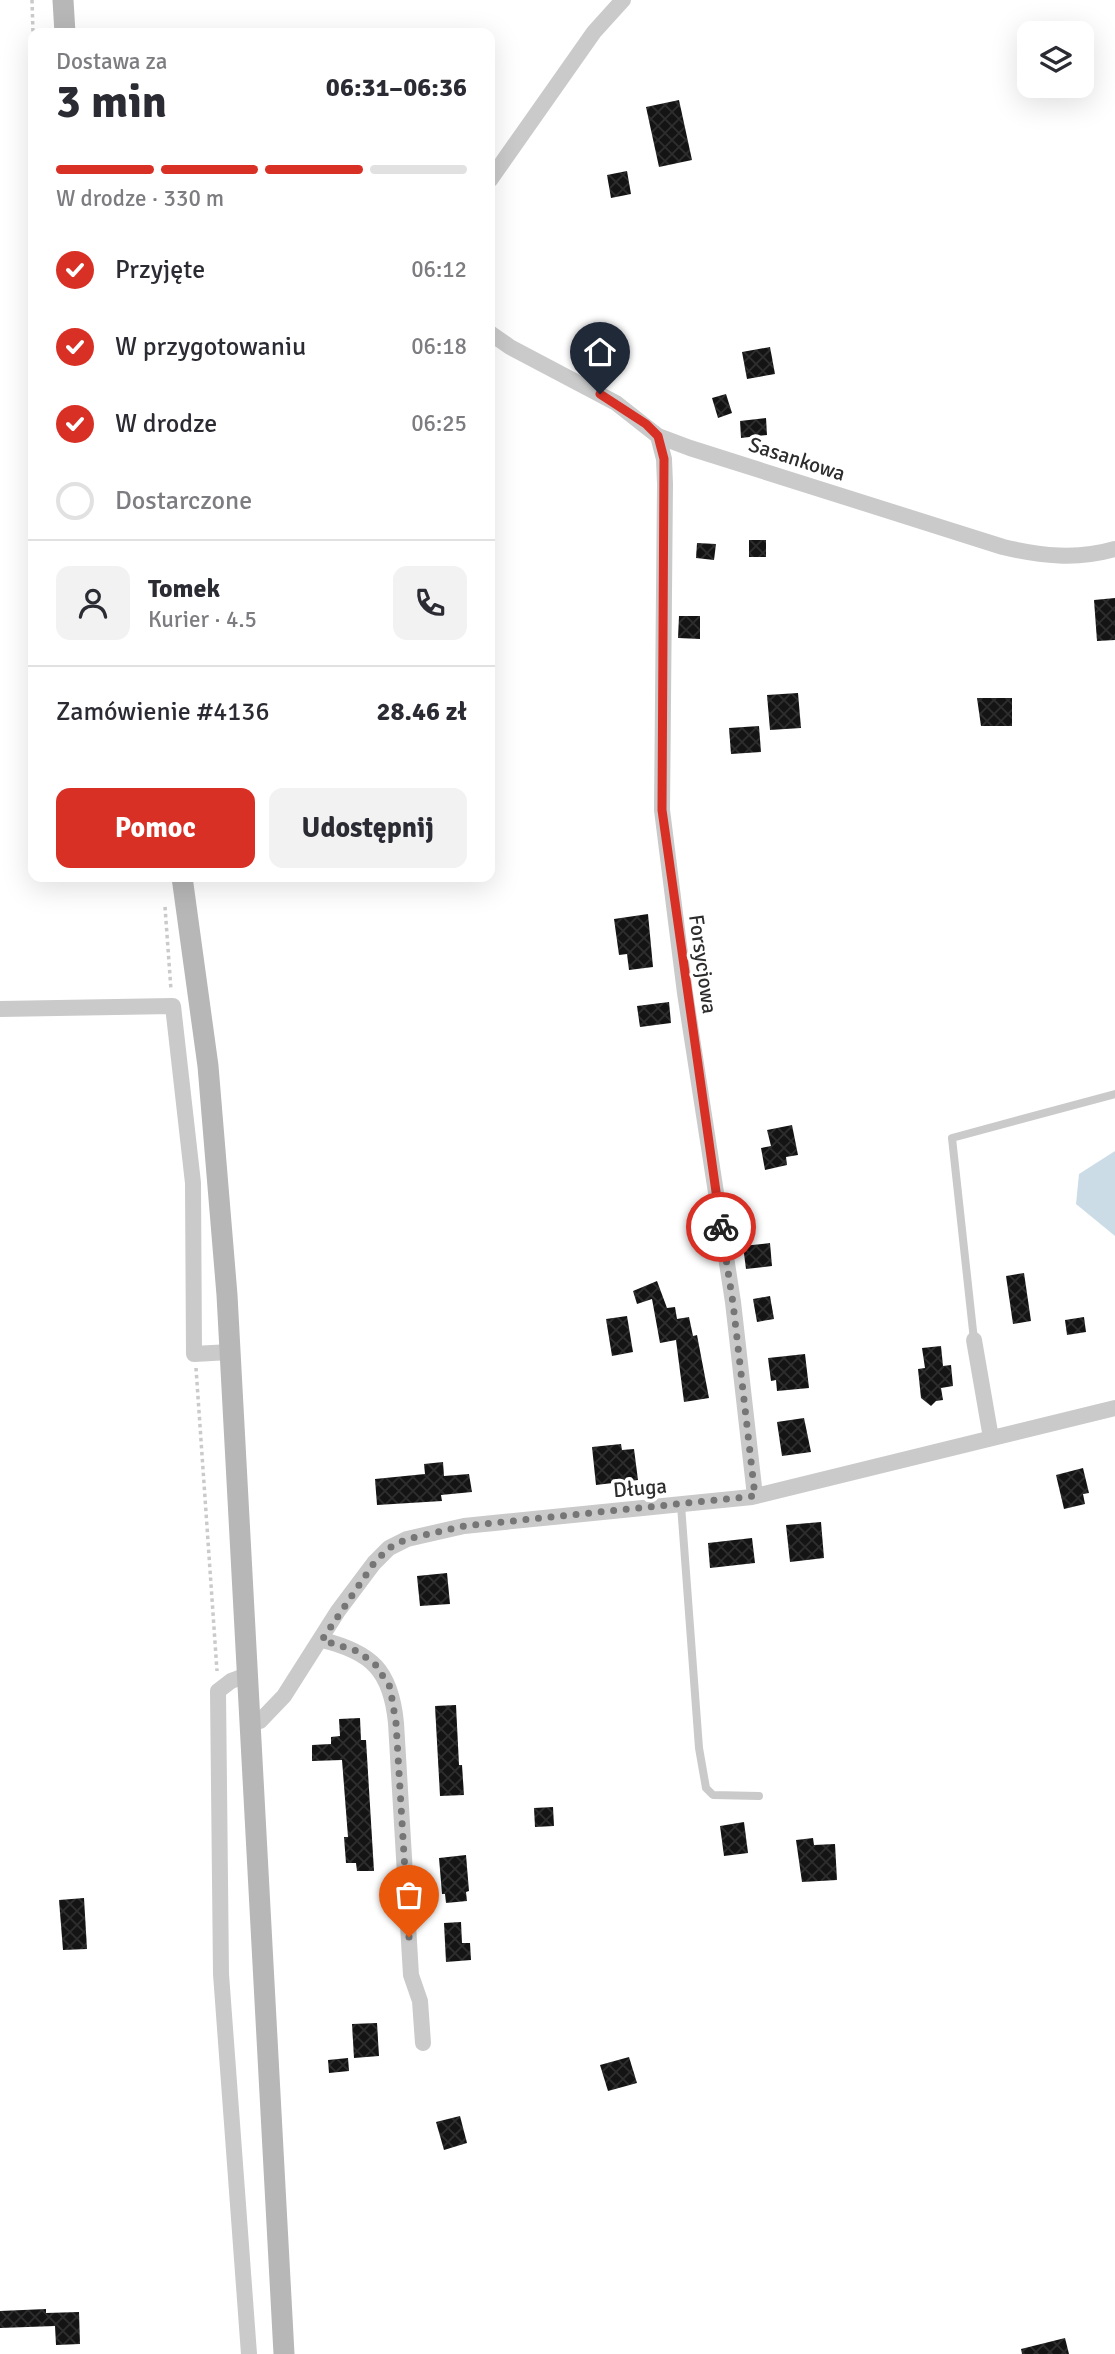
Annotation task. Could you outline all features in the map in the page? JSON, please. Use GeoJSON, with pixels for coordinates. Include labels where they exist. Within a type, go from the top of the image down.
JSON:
{"type":"FeatureCollection","features":[{"type":"Feature","properties":{"kind":"main road"},"geometry":{"type":"LineString","coordinates":[[63,0],[65,28]]}},
{"type":"Feature","properties":{"kind":"main road"},"geometry":{"type":"LineString","coordinates":[[183,882],[208,1066],[230,1352],[284,2354]]}},
{"type":"Feature","properties":{"kind":"street"},"geometry":{"type":"LineString","coordinates":[[495,173],[594,32],[623,0]]}},
{"type":"Feature","properties":{"kind":"street","name":"Sasankowa"},"geometry":{"type":"LineString","coordinates":[[495,336],[616,403],[658,436],[1003,547],[1055,556],[1079,556],[1115,549]]}},
{"type":"Feature","properties":{"kind":"street","name":"Forsycjowa"},"geometry":{"type":"LineString","coordinates":[[658,436],[664,459],[665,484],[662,810],[685,993],[733,1303],[755,1496]]}},
{"type":"Feature","properties":{"kind":"street"},"geometry":{"type":"LineString","coordinates":[[0,1009],[173,1006],[193,1184],[194,1354],[230,1352]]}},
{"type":"Feature","properties":{"kind":"street"},"geometry":{"type":"LineString","coordinates":[[974,1340],[991,1438]]}},
{"type":"Feature","properties":{"kind":"street","name":"Długa"},"geometry":{"type":"LineString","coordinates":[[251,1723],[271,1712],[374,1563],[389,1548],[407,1539],[464,1526],[755,1496],[818,1483],[1115,1408]]}},
{"type":"Feature","properties":{"kind":"street"},"geometry":{"type":"LineString","coordinates":[[322,1640],[357,1651],[375,1664],[390,1687],[396,1723],[411,1975],[420,2001],[422,2043]]}},
{"type":"Feature","properties":{"kind":"street"},"geometry":{"type":"LineString","coordinates":[[247,1675],[231,1681],[218,1691],[221,1974],[249,2354]]}},
{"type":"Feature","properties":{"kind":"lane"},"geometry":{"type":"LineString","coordinates":[[974,1340],[952,1139],[1115,1094]]}},
{"type":"Feature","properties":{"kind":"lane"},"geometry":{"type":"LineString","coordinates":[[681,1505],[701,1768],[706,1788],[713,1795],[759,1796]]}},
{"type":"Feature","properties":{"kind":"path"},"geometry":{"type":"LineString","coordinates":[[32,0],[33,28]]}},
{"type":"Feature","properties":{"kind":"path"},"geometry":{"type":"LineString","coordinates":[[164,900],[173,1006]]}},
{"type":"Feature","properties":{"kind":"path"},"geometry":{"type":"LineString","coordinates":[[194,1354],[201,1409],[218,1691]]}},
{"type":"Feature","properties":{"kind":"water"},"geometry":{"type":"Polygon","coordinates":[[[1115,1151],[1115,1236],[1076,1204],[1079,1174],[1115,1151]]]}},
{"type":"Feature","properties":{"kind":"building"},"geometry":{"type":"Polygon","coordinates":[[[679,100],[692,160],[659,167],[646,107],[679,100]]]}},
{"type":"Feature","properties":{"kind":"building"},"geometry":{"type":"Polygon","coordinates":[[[627,171],[631,194],[611,198],[607,175],[627,171]]]}},
{"type":"Feature","properties":{"kind":"building"},"geometry":{"type":"Polygon","coordinates":[[[770,347],[775,374],[747,379],[742,352],[770,347]]]}},
{"type":"Feature","properties":{"kind":"building"},"geometry":{"type":"Polygon","coordinates":[[[726,394],[732,413],[718,418],[712,398],[726,394]]]}},
{"type":"Feature","properties":{"kind":"building"},"geometry":{"type":"Polygon","coordinates":[[[766,418],[767,435],[741,438],[740,421],[766,418]]]}},
{"type":"Feature","properties":{"kind":"building"},"geometry":{"type":"Polygon","coordinates":[[[749,540],[766,540],[766,557],[749,557],[749,540]]]}},
{"type":"Feature","properties":{"kind":"building"},"geometry":{"type":"Polygon","coordinates":[[[697,543],[716,544],[714,560],[696,558],[697,543]]]}},
{"type":"Feature","properties":{"kind":"building"},"geometry":{"type":"Polygon","coordinates":[[[1115,598],[1115,640],[1097,641],[1094,600],[1115,598]]]}},
{"type":"Feature","properties":{"kind":"building"},"geometry":{"type":"Polygon","coordinates":[[[679,616],[700,616],[700,639],[678,638],[679,616]]]}},
{"type":"Feature","properties":{"kind":"building"},"geometry":{"type":"Polygon","coordinates":[[[798,693],[801,728],[770,730],[767,695],[798,693]]]}},
{"type":"Feature","properties":{"kind":"building"},"geometry":{"type":"Polygon","coordinates":[[[977,698],[1012,698],[1012,726],[981,726],[977,698]]]}},
{"type":"Feature","properties":{"kind":"building"},"geometry":{"type":"Polygon","coordinates":[[[759,726],[761,752],[731,754],[729,728],[759,726]]]}},
{"type":"Feature","properties":{"kind":"building"},"geometry":{"type":"Polygon","coordinates":[[[648,914],[653,967],[629,970],[627,954],[619,955],[614,919],[648,914]]]}},
{"type":"Feature","properties":{"kind":"building"},"geometry":{"type":"Polygon","coordinates":[[[669,1002],[671,1023],[640,1027],[637,1006],[669,1002]]]}},
{"type":"Feature","properties":{"kind":"building"},"geometry":{"type":"Polygon","coordinates":[[[792,1125],[798,1155],[786,1157],[787,1165],[765,1170],[761,1148],[771,1146],[767,1130],[792,1125]]]}},
{"type":"Feature","properties":{"kind":"building"},"geometry":{"type":"Polygon","coordinates":[[[770,1243],[772,1266],[746,1269],[743,1246],[770,1243]]]}},
{"type":"Feature","properties":{"kind":"building"},"geometry":{"type":"Polygon","coordinates":[[[1024,1273],[1031,1321],[1013,1324],[1006,1276],[1024,1273]]]}},
{"type":"Feature","properties":{"kind":"building"},"geometry":{"type":"Polygon","coordinates":[[[657,1281],[667,1308],[675,1307],[677,1319],[689,1317],[693,1336],[697,1335],[709,1398],[684,1402],[676,1340],[660,1343],[652,1299],[637,1304],[633,1291],[657,1281]]]}},
{"type":"Feature","properties":{"kind":"building"},"geometry":{"type":"Polygon","coordinates":[[[770,1296],[774,1319],[757,1322],[753,1299],[770,1296]]]}},
{"type":"Feature","properties":{"kind":"building"},"geometry":{"type":"Polygon","coordinates":[[[627,1316],[633,1352],[612,1356],[606,1319],[627,1316]]]}},
{"type":"Feature","properties":{"kind":"building"},"geometry":{"type":"Polygon","coordinates":[[[1084,1317],[1086,1332],[1067,1335],[1065,1320],[1084,1317]]]}},
{"type":"Feature","properties":{"kind":"building"},"geometry":{"type":"Polygon","coordinates":[[[941,1346],[943,1366],[951,1365],[953,1386],[941,1388],[943,1400],[936,1401],[931,1406],[921,1398],[918,1369],[925,1368],[922,1348],[941,1346]]]}},
{"type":"Feature","properties":{"kind":"building"},"geometry":{"type":"Polygon","coordinates":[[[805,1354],[809,1388],[777,1391],[776,1380],[771,1381],[768,1358],[805,1354]]]}},
{"type":"Feature","properties":{"kind":"building"},"geometry":{"type":"Polygon","coordinates":[[[804,1418],[811,1452],[782,1456],[777,1422],[804,1418]]]}},
{"type":"Feature","properties":{"kind":"building"},"geometry":{"type":"Polygon","coordinates":[[[621,1444],[622,1450],[634,1449],[638,1480],[596,1485],[592,1447],[621,1444]]]}},
{"type":"Feature","properties":{"kind":"building"},"geometry":{"type":"Polygon","coordinates":[[[443,1462],[444,1476],[469,1474],[472,1492],[441,1495],[442,1501],[377,1505],[375,1479],[425,1474],[424,1464],[443,1462]]]}},
{"type":"Feature","properties":{"kind":"building"},"geometry":{"type":"Polygon","coordinates":[[[1083,1468],[1089,1493],[1083,1494],[1085,1504],[1064,1509],[1056,1475],[1083,1468]]]}},
{"type":"Feature","properties":{"kind":"building"},"geometry":{"type":"Polygon","coordinates":[[[821,1522],[824,1558],[790,1562],[786,1525],[821,1522]]]}},
{"type":"Feature","properties":{"kind":"building"},"geometry":{"type":"Polygon","coordinates":[[[752,1538],[755,1563],[710,1568],[708,1543],[752,1538]]]}},
{"type":"Feature","properties":{"kind":"building"},"geometry":{"type":"Polygon","coordinates":[[[447,1573],[450,1604],[420,1606],[417,1576],[447,1573]]]}},
{"type":"Feature","properties":{"kind":"building"},"geometry":{"type":"Polygon","coordinates":[[[456,1705],[459,1765],[462,1765],[464,1795],[440,1796],[435,1706],[456,1705]]]}},
{"type":"Feature","properties":{"kind":"building"},"geometry":{"type":"Polygon","coordinates":[[[360,1718],[361,1740],[366,1740],[374,1871],[357,1871],[356,1863],[346,1863],[344,1837],[348,1837],[342,1760],[312,1761],[312,1745],[331,1744],[331,1737],[340,1736],[339,1719],[360,1718]]]}},
{"type":"Feature","properties":{"kind":"building"},"geometry":{"type":"Polygon","coordinates":[[[553,1807],[554,1826],[535,1827],[534,1808],[553,1807]]]}},
{"type":"Feature","properties":{"kind":"building"},"geometry":{"type":"Polygon","coordinates":[[[744,1822],[748,1853],[724,1856],[720,1826],[744,1822]]]}},
{"type":"Feature","properties":{"kind":"building"},"geometry":{"type":"Polygon","coordinates":[[[813,1838],[814,1845],[835,1844],[837,1880],[802,1882],[796,1840],[813,1838]]]}},
{"type":"Feature","properties":{"kind":"building"},"geometry":{"type":"Polygon","coordinates":[[[466,1855],[469,1891],[466,1892],[467,1901],[446,1903],[445,1894],[442,1894],[439,1858],[466,1855]]]}},
{"type":"Feature","properties":{"kind":"building"},"geometry":{"type":"Polygon","coordinates":[[[84,1898],[87,1949],[63,1950],[59,1900],[84,1898]]]}},
{"type":"Feature","properties":{"kind":"building"},"geometry":{"type":"Polygon","coordinates":[[[461,1922],[462,1943],[470,1943],[471,1960],[446,1962],[444,1923],[461,1922]]]}},
{"type":"Feature","properties":{"kind":"building"},"geometry":{"type":"Polygon","coordinates":[[[377,2023],[379,2056],[354,2058],[352,2024],[377,2023]]]}},
{"type":"Feature","properties":{"kind":"building"},"geometry":{"type":"Polygon","coordinates":[[[629,2057],[637,2083],[608,2091],[600,2065],[629,2057]]]}},
{"type":"Feature","properties":{"kind":"building"},"geometry":{"type":"Polygon","coordinates":[[[348,2058],[349,2071],[329,2073],[328,2060],[348,2058]]]}},
{"type":"Feature","properties":{"kind":"building"},"geometry":{"type":"Polygon","coordinates":[[[460,2116],[467,2143],[444,2150],[436,2122],[460,2116]]]}},
{"type":"Feature","properties":{"kind":"building"},"geometry":{"type":"Polygon","coordinates":[[[46,2309],[46,2313],[79,2312],[80,2344],[56,2345],[55,2326],[0,2328],[0,2311],[46,2309]]]}},
{"type":"Feature","properties":{"kind":"building"},"geometry":{"type":"Polygon","coordinates":[[[1065,2338],[1069,2354],[1022,2354],[1021,2349],[1065,2338]]]}},
{"type":"Feature","properties":{"kind":"way so far"},"geometry":{"type":"LineString","coordinates":[[409,1937],[396,1723],[390,1687],[375,1664],[357,1651],[322,1640],[338,1611],[374,1563],[389,1548],[407,1539],[464,1526],[755,1496],[733,1303],[721,1227]]}},
{"type":"Feature","properties":{"kind":"route"},"geometry":{"type":"LineString","coordinates":[[600,394],[646,424],[658,436],[664,459],[662,810],[685,993],[721,1227]]}}]}
